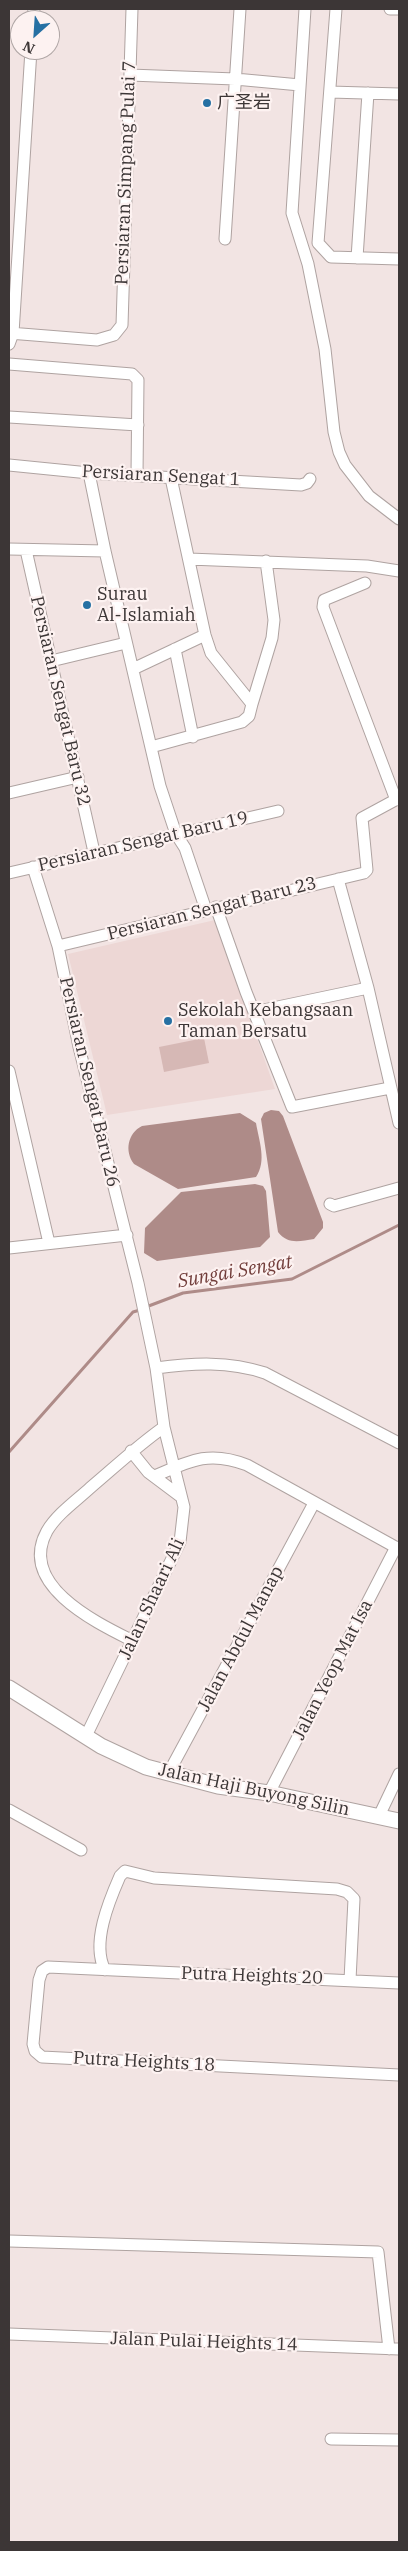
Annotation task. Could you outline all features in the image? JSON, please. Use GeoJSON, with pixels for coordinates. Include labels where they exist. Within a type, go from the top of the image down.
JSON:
{"type":"FeatureCollection","features":[{"type":"Feature","properties":{"kind":"street","name":"Persiaran Simpang Pulai 7"},"geometry":{"type":"LineString","coordinates":[[10,336],[97,340],[114,335],[122,325],[132,9]]}},
{"type":"Feature","properties":{"kind":"street"},"geometry":{"type":"LineString","coordinates":[[225,239],[240,9]]}},
{"type":"Feature","properties":{"kind":"street"},"geometry":{"type":"LineString","coordinates":[[305,9],[292,213],[308,264],[325,349],[336,439],[342,459],[356,481],[369,496],[399,519]]}},
{"type":"Feature","properties":{"kind":"street"},"geometry":{"type":"LineString","coordinates":[[336,9],[318,243],[331,257],[399,259]]}},
{"type":"Feature","properties":{"kind":"street"},"geometry":{"type":"LineString","coordinates":[[390,9],[399,9]]}},
{"type":"Feature","properties":{"kind":"street"},"geometry":{"type":"LineString","coordinates":[[10,336],[30,60]]}},
{"type":"Feature","properties":{"kind":"street"},"geometry":{"type":"LineString","coordinates":[[130,75],[235,79],[300,85]]}},
{"type":"Feature","properties":{"kind":"street"},"geometry":{"type":"LineString","coordinates":[[330,92],[399,94]]}},
{"type":"Feature","properties":{"kind":"street"},"geometry":{"type":"LineString","coordinates":[[357,258],[368,93]]}},
{"type":"Feature","properties":{"kind":"street"},"geometry":{"type":"LineString","coordinates":[[9,364],[132,374],[138,380],[137,476]]}},
{"type":"Feature","properties":{"kind":"street"},"geometry":{"type":"LineString","coordinates":[[9,417],[138,425]]}},
{"type":"Feature","properties":{"kind":"street","name":"Persiaran Sengat 1"},"geometry":{"type":"LineString","coordinates":[[9,465],[89,473],[302,485],[307,484],[310,479]]}},
{"type":"Feature","properties":{"kind":"street"},"geometry":{"type":"LineString","coordinates":[[89,473],[105,551],[160,786],[176,834],[186,848],[292,1107],[390,1088]]}},
{"type":"Feature","properties":{"kind":"street"},"geometry":{"type":"LineString","coordinates":[[171,478],[205,635],[211,653],[252,704]]}},
{"type":"Feature","properties":{"kind":"street"},"geometry":{"type":"LineString","coordinates":[[9,549],[105,551]]}},
{"type":"Feature","properties":{"kind":"street","name":"Persiaran Sengat Baru 32"},"geometry":{"type":"LineString","coordinates":[[26,550],[94,852]]}},
{"type":"Feature","properties":{"kind":"street"},"geometry":{"type":"LineString","coordinates":[[189,559],[367,566],[399,571]]}},
{"type":"Feature","properties":{"kind":"street"},"geometry":{"type":"LineString","coordinates":[[151,747],[242,722],[249,716],[272,638],[274,620],[266,561]]}},
{"type":"Feature","properties":{"kind":"street"},"geometry":{"type":"LineString","coordinates":[[365,583],[324,600],[323,607],[397,799]]}},
{"type":"Feature","properties":{"kind":"street"},"geometry":{"type":"LineString","coordinates":[[133,670],[205,635]]}},
{"type":"Feature","properties":{"kind":"street"},"geometry":{"type":"LineString","coordinates":[[51,661],[126,642]]}},
{"type":"Feature","properties":{"kind":"street"},"geometry":{"type":"LineString","coordinates":[[175,649],[193,737]]}},
{"type":"Feature","properties":{"kind":"street"},"geometry":{"type":"LineString","coordinates":[[9,793],[78,777]]}},
{"type":"Feature","properties":{"kind":"street","name":"Persiaran Sengat Baru 23"},"geometry":{"type":"LineString","coordinates":[[58,946],[366,872],[362,818],[397,799]]}},
{"type":"Feature","properties":{"kind":"street","name":"Persiaran Sengat Baru 19"},"geometry":{"type":"LineString","coordinates":[[9,873],[278,811]]}},
{"type":"Feature","properties":{"kind":"street","name":"Persiaran Sengat Baru 26"},"geometry":{"type":"LineString","coordinates":[[33,867],[58,946],[79,1047],[127,1235],[156,1368]]}},
{"type":"Feature","properties":{"kind":"street"},"geometry":{"type":"LineString","coordinates":[[338,878],[368,988],[399,1123]]}},
{"type":"Feature","properties":{"kind":"street"},"geometry":{"type":"LineString","coordinates":[[254,1012],[368,988]]}},
{"type":"Feature","properties":{"kind":"street"},"geometry":{"type":"LineString","coordinates":[[9,1071],[49,1243]]}},
{"type":"Feature","properties":{"kind":"street"},"geometry":{"type":"LineString","coordinates":[[330,1204],[334,1206],[399,1188]]}},
{"type":"Feature","properties":{"kind":"street"},"geometry":{"type":"LineString","coordinates":[[9,1248],[127,1235]]}},
{"type":"Feature","properties":{"kind":"street"},"geometry":{"type":"LineString","coordinates":[[156,1368],[195,1364],[243,1366],[265,1374],[399,1443]]}},
{"type":"Feature","properties":{"kind":"street","name":"Jalan Shaari Ali"},"geometry":{"type":"LineString","coordinates":[[86,1736],[180,1542],[184,1517],[175,1467],[164,1427],[156,1368]]}},
{"type":"Feature","properties":{"kind":"street"},"geometry":{"type":"LineString","coordinates":[[133,1642],[104,1627],[64,1600],[52,1586],[44,1569],[41,1556],[46,1532],[54,1521],[130,1451],[164,1427]]}},
{"type":"Feature","properties":{"kind":"street"},"geometry":{"type":"LineString","coordinates":[[130,1451],[142,1466],[180,1496]]}},
{"type":"Feature","properties":{"kind":"street"},"geometry":{"type":"LineString","coordinates":[[155,1476],[203,1457],[230,1459],[247,1464],[314,1503],[398,1548]]}},
{"type":"Feature","properties":{"kind":"street","name":"Jalan Abdul Manap"},"geometry":{"type":"LineString","coordinates":[[168,1774],[314,1503]]}},
{"type":"Feature","properties":{"kind":"street","name":"Jalan Yeop Mat Isa"},"geometry":{"type":"LineString","coordinates":[[269,1793],[398,1548]]}},
{"type":"Feature","properties":{"kind":"street","name":"Jalan Haji Buyong Silin"},"geometry":{"type":"LineString","coordinates":[[10,1694],[121,1757],[168,1774],[218,1786],[269,1793],[399,1820]]}},
{"type":"Feature","properties":{"kind":"street"},"geometry":{"type":"LineString","coordinates":[[380,1816],[399,1774]]}},
{"type":"Feature","properties":{"kind":"street"},"geometry":{"type":"LineString","coordinates":[[9,1810],[81,1850]]}},
{"type":"Feature","properties":{"kind":"street"},"geometry":{"type":"LineString","coordinates":[[105,1970],[100,1958],[103,1922],[120,1876],[125,1871],[154,1878],[337,1889],[347,1892],[354,1899],[350,1980]]}},
{"type":"Feature","properties":{"kind":"street","name":"Putra Heights 18"},"geometry":{"type":"LineString","coordinates":[[105,1970],[48,1967],[42,1971],[33,2044],[35,2051],[42,2057],[399,2075]]}},
{"type":"Feature","properties":{"kind":"street","name":"Putra Heights 20"},"geometry":{"type":"LineString","coordinates":[[105,1970],[399,1983]]}},
{"type":"Feature","properties":{"kind":"street"},"geometry":{"type":"LineString","coordinates":[[9,2241],[378,2252],[394,2349]]}},
{"type":"Feature","properties":{"kind":"street","name":"Jalan Pulai Heights 14"},"geometry":{"type":"LineString","coordinates":[[9,2334],[394,2349]]}},
{"type":"Feature","properties":{"kind":"street"},"geometry":{"type":"LineString","coordinates":[[331,2439],[399,2440]]}},
{"type":"Feature","properties":{"kind":"shaded area","name":"Sekolah Kebangsaan Taman Bersatu"},"geometry":{"type":"Polygon","coordinates":[[[215,920],[275,1089],[107,1115],[68,954],[215,920]]]}},
{"type":"Feature","properties":{"kind":"shaded area"},"geometry":{"type":"Polygon","coordinates":[[[204,1038],[209,1063],[164,1072],[159,1047],[204,1038]]]}},
{"type":"Feature","properties":{"kind":"shaded area"},"geometry":{"type":"Polygon","coordinates":[[[271,1110],[279,1111],[283,1116],[323,1222],[323,1228],[314,1239],[290,1240],[278,1232],[261,1119],[264,1113],[271,1110]]]}},
{"type":"Feature","properties":{"kind":"shaded area"},"geometry":{"type":"Polygon","coordinates":[[[240,1113],[256,1123],[262,1158],[256,1177],[178,1189],[134,1164],[129,1154],[128,1148],[133,1133],[142,1126],[240,1113]]]}},
{"type":"Feature","properties":{"kind":"shaded area"},"geometry":{"type":"Polygon","coordinates":[[[255,1184],[263,1186],[266,1191],[270,1237],[260,1247],[157,1261],[144,1253],[145,1228],[181,1192],[255,1184]]]}},
{"type":"Feature","properties":{"kind":"waterway","name":"Sungai Sengat"},"geometry":{"type":"LineString","coordinates":[[146,1307],[183,1293],[292,1279],[399,1225]]}},
{"type":"Feature","properties":{"kind":"waterway","name":"Sungai Sengat"},"geometry":{"type":"LineString","coordinates":[[9,1452],[133,1312],[140,1310]]}},
{"type":"Feature","properties":{"kind":"place","name":"广圣岩"},"geometry":{"type":"Point","coordinates":[207,103]}},
{"type":"Feature","properties":{"kind":"place","name":"Surau Al-Islamiah"},"geometry":{"type":"Point","coordinates":[87,605]}},
{"type":"Feature","properties":{"kind":"place","name":"Sekolah Kebangsaan Taman Bersatu"},"geometry":{"type":"Point","coordinates":[168,1021]}}]}
